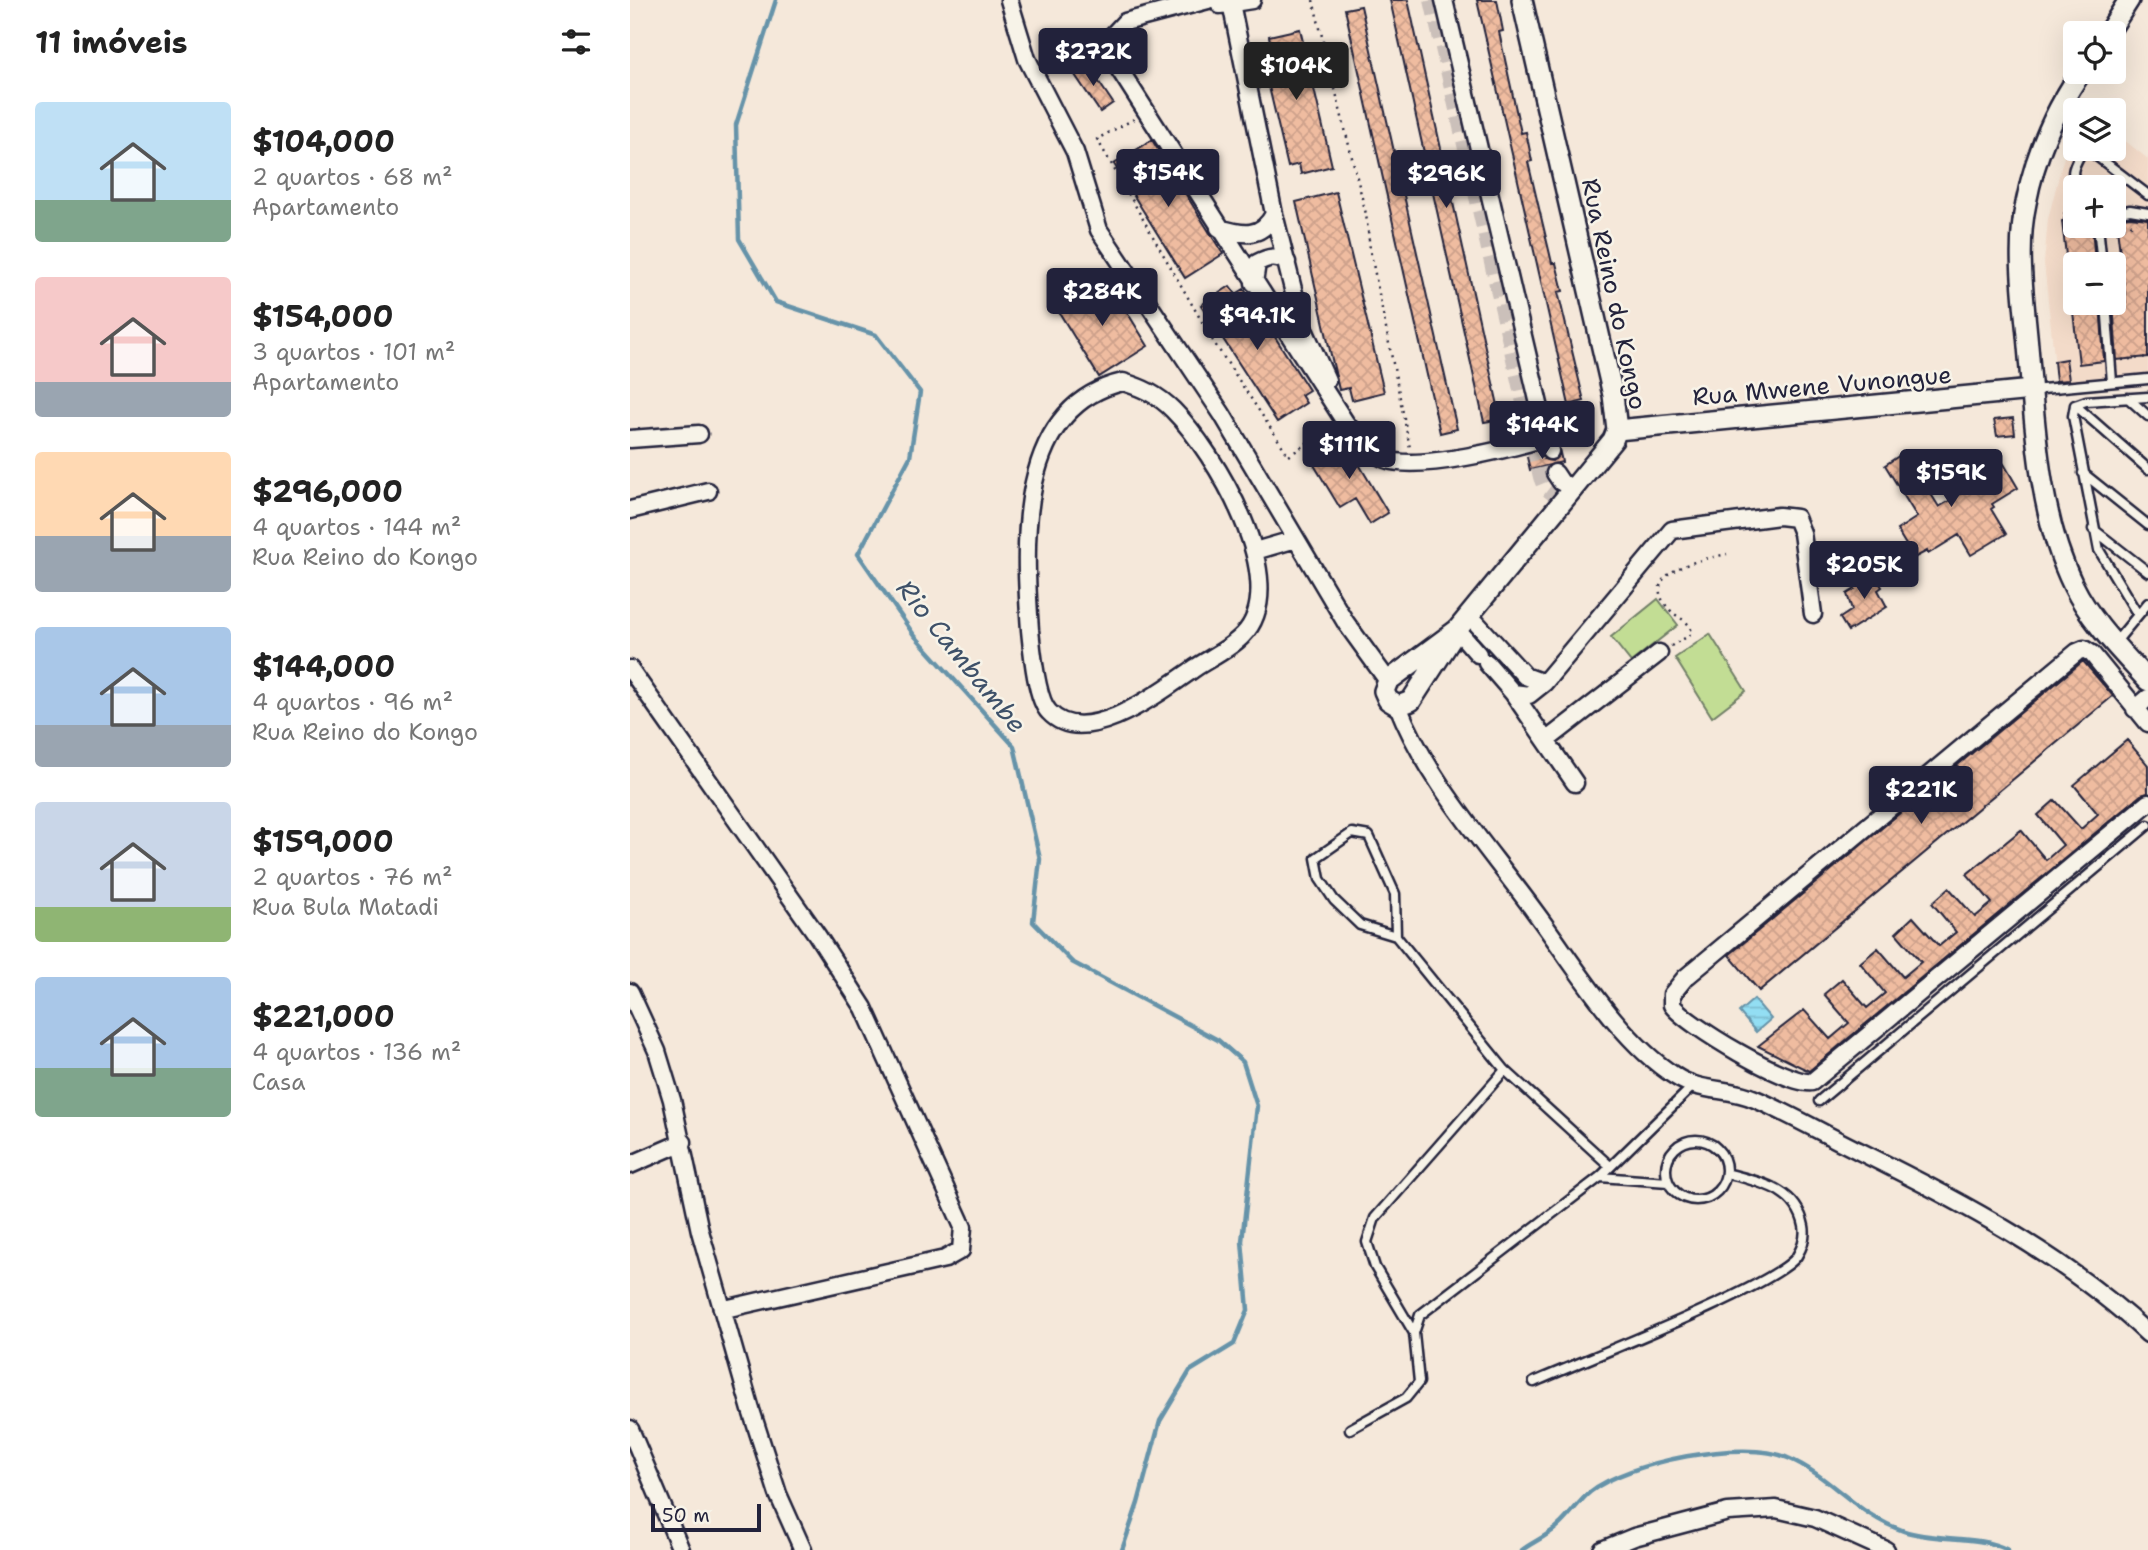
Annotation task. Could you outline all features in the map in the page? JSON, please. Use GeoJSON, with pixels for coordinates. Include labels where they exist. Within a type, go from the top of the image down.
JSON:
{"type":"FeatureCollection","features":[{"type":"Feature","properties":{"kind":"street"},"geometry":{"type":"LineString","coordinates":[[1009,0],[1027,59],[1074,152],[1099,230],[1222,414],[1346,623],[1388,681],[1384,691],[1388,700],[1398,706],[1410,736],[1436,777],[1606,1007],[1642,1049],[1692,1087],[1752,1097],[1981,1214],[2052,1261],[2148,1334]]}},
{"type":"Feature","properties":{"kind":"street"},"geometry":{"type":"LineString","coordinates":[[1252,0],[1220,5],[1208,0],[1125,22],[1111,37],[1114,61],[1342,418],[1365,447],[1386,459],[1411,464],[1547,438]]}},
{"type":"Feature","properties":{"kind":"street"},"geometry":{"type":"LineString","coordinates":[[1444,0],[1547,438]]}},
{"type":"Feature","properties":{"kind":"street","name":"Rua Reino do Kongo"},"geometry":{"type":"LineString","coordinates":[[1398,706],[1411,701],[1463,623],[1574,489],[1613,440],[1617,430],[1614,395],[1522,0]]}},
{"type":"Feature","properties":{"kind":"street"},"geometry":{"type":"LineString","coordinates":[[2116,21],[2129,0]]}},
{"type":"Feature","properties":{"kind":"street"},"geometry":{"type":"LineString","coordinates":[[1231,3],[1274,214],[1302,325],[1329,384],[1372,440],[1392,451],[1411,454],[1531,431],[1547,438]]}},
{"type":"Feature","properties":{"kind":"street"},"geometry":{"type":"LineString","coordinates":[[2073,84],[2061,102],[2043,142],[2025,204],[2022,270],[2032,390],[2044,484],[2061,555],[2092,617],[2148,682],[2131,705]]}},
{"type":"Feature","properties":{"kind":"street"},"geometry":{"type":"LineString","coordinates":[[1219,228],[1252,234],[1263,230],[1274,214]]}},
{"type":"Feature","properties":{"kind":"street"},"geometry":{"type":"LineString","coordinates":[[1254,283],[1257,263],[1278,257],[1287,262]]}},
{"type":"Feature","properties":{"kind":"street"},"geometry":{"type":"LineString","coordinates":[[1123,382],[1149,390],[1172,408],[1195,434],[1235,501],[1255,551],[1259,607],[1252,624],[1241,638],[1121,714],[1079,725],[1061,722],[1047,711],[1040,695],[1031,642],[1027,551],[1029,506],[1037,468],[1052,434],[1071,409],[1102,387],[1123,382]]}},
{"type":"Feature","properties":{"kind":"street","name":"Rua Mwene Vunongue"},"geometry":{"type":"LineString","coordinates":[[1617,430],[2032,390]]}},
{"type":"Feature","properties":{"kind":"street"},"geometry":{"type":"LineString","coordinates":[[630,439],[699,434]]}},
{"type":"Feature","properties":{"kind":"street"},"geometry":{"type":"LineString","coordinates":[[1556,473],[1561,482],[1574,489]]}},
{"type":"Feature","properties":{"kind":"street"},"geometry":{"type":"LineString","coordinates":[[630,510],[708,491]]}},
{"type":"Feature","properties":{"kind":"street"},"geometry":{"type":"LineString","coordinates":[[1513,693],[1529,695],[1544,683],[1672,530],[1779,516],[1796,518],[1802,533],[1814,614]]}},
{"type":"Feature","properties":{"kind":"street"},"geometry":{"type":"LineString","coordinates":[[1255,551],[1296,539]]}},
{"type":"Feature","properties":{"kind":"street"},"geometry":{"type":"LineString","coordinates":[[1463,623],[1504,651],[1525,677],[1544,683]]}},
{"type":"Feature","properties":{"kind":"street"},"geometry":{"type":"LineString","coordinates":[[1463,623],[1486,661],[1513,693],[1575,783]]}},
{"type":"Feature","properties":{"kind":"street","name":"Rua Reino do Kongo"},"geometry":{"type":"LineString","coordinates":[[1388,681],[1463,623]]}},
{"type":"Feature","properties":{"kind":"street"},"geometry":{"type":"LineString","coordinates":[[2148,723],[2092,654],[2084,649],[2077,652],[1685,978],[1672,993],[1672,1006],[1684,1018],[1737,1053],[1800,1082],[1812,1082],[2148,803]]}},
{"type":"Feature","properties":{"kind":"street"},"geometry":{"type":"LineString","coordinates":[[1486,661],[1503,657],[1504,651]]}},
{"type":"Feature","properties":{"kind":"street"},"geometry":{"type":"LineString","coordinates":[[1547,740],[1659,653]]}},
{"type":"Feature","properties":{"kind":"street"},"geometry":{"type":"LineString","coordinates":[[631,673],[730,809],[864,1008],[963,1227],[961,1250],[945,1259],[725,1309]]}},
{"type":"Feature","properties":{"kind":"street"},"geometry":{"type":"LineString","coordinates":[[2131,705],[2148,698]]}},
{"type":"Feature","properties":{"kind":"street"},"geometry":{"type":"LineString","coordinates":[[630,992],[657,1051],[683,1142],[699,1231],[725,1309],[778,1494],[803,1550]]}},
{"type":"Feature","properties":{"kind":"street"},"geometry":{"type":"LineString","coordinates":[[630,1165],[683,1142]]}},
{"type":"Feature","properties":{"kind":"street"},"geometry":{"type":"LineString","coordinates":[[630,1429],[681,1550]]}},
{"type":"Feature","properties":{"kind":"street"},"geometry":{"type":"LineString","coordinates":[[1602,1550],[1634,1537],[1728,1512],[1776,1509],[1815,1518],[1886,1550]]}},
{"type":"Feature","properties":{"kind":"lane"},"geometry":{"type":"LineString","coordinates":[[2073,175],[2072,169],[2081,153],[2090,151],[2122,175]]}},
{"type":"Feature","properties":{"kind":"lane"},"geometry":{"type":"LineString","coordinates":[[2126,178],[2148,195]]}},
{"type":"Feature","properties":{"kind":"lane"},"geometry":{"type":"LineString","coordinates":[[2126,211],[2148,213]]}},
{"type":"Feature","properties":{"kind":"lane"},"geometry":{"type":"LineString","coordinates":[[2107,315],[2112,382]]}},
{"type":"Feature","properties":{"kind":"lane"},"geometry":{"type":"LineString","coordinates":[[2032,390],[2148,379]]}},
{"type":"Feature","properties":{"kind":"lane"},"geometry":{"type":"LineString","coordinates":[[2075,405],[2148,397]]}},
{"type":"Feature","properties":{"kind":"lane"},"geometry":{"type":"LineString","coordinates":[[2128,398],[2148,416]]}},
{"type":"Feature","properties":{"kind":"lane"},"geometry":{"type":"LineString","coordinates":[[2075,405],[2073,416],[2099,550],[2138,615]]}},
{"type":"Feature","properties":{"kind":"lane"},"geometry":{"type":"LineString","coordinates":[[2075,405],[2148,469]]}},
{"type":"Feature","properties":{"kind":"lane"},"geometry":{"type":"LineString","coordinates":[[2083,473],[2148,526]]}},
{"type":"Feature","properties":{"kind":"lane"},"geometry":{"type":"LineString","coordinates":[[2093,529],[2148,572]]}},
{"type":"Feature","properties":{"kind":"lane"},"geometry":{"type":"LineString","coordinates":[[2114,644],[2148,603]]}},
{"type":"Feature","properties":{"kind":"lane"},"geometry":{"type":"LineString","coordinates":[[1819,1101],[2148,825]]}},
{"type":"Feature","properties":{"kind":"lane"},"geometry":{"type":"LineString","coordinates":[[1396,936],[1395,894],[1368,836],[1352,833],[1316,858],[1320,879],[1334,900],[1360,925],[1396,936],[1505,1070],[1610,1166]]}},
{"type":"Feature","properties":{"kind":"lane"},"geometry":{"type":"LineString","coordinates":[[1414,1333],[1375,1267],[1367,1242],[1375,1218],[1505,1070]]}},
{"type":"Feature","properties":{"kind":"lane"},"geometry":{"type":"LineString","coordinates":[[1350,1429],[1406,1398],[1419,1382],[1414,1333],[1420,1315],[1600,1177],[1692,1087]]}},
{"type":"Feature","properties":{"kind":"lane"},"geometry":{"type":"LineString","coordinates":[[1600,1177],[1668,1182],[1683,1197],[1702,1199],[1718,1190],[1726,1173],[1725,1164],[1716,1147],[1699,1140],[1689,1141],[1679,1145],[1667,1161],[1668,1182]]}},
{"type":"Feature","properties":{"kind":"lane"},"geometry":{"type":"LineString","coordinates":[[1534,1382],[1745,1290],[1796,1258],[1806,1236],[1801,1214],[1793,1200],[1775,1187],[1726,1173]]}},
{"type":"Feature","properties":{"kind":"path"},"geometry":{"type":"LineString","coordinates":[[1313,0],[1366,214],[1370,249],[1399,381],[1411,454]]}},
{"type":"Feature","properties":{"kind":"path"},"geometry":{"type":"LineString","coordinates":[[1146,112],[1097,139],[1213,341],[1289,456],[1342,418]]}},
{"type":"Feature","properties":{"kind":"path"},"geometry":{"type":"LineString","coordinates":[[2126,224],[2148,220]]}},
{"type":"Feature","properties":{"kind":"path"},"geometry":{"type":"LineString","coordinates":[[1659,653],[1692,634],[1688,624],[1674,614],[1663,599],[1662,588],[1669,573],[1689,563],[1727,554]]}},
{"type":"Feature","properties":{"kind":"shaded area"},"geometry":{"type":"Polygon","coordinates":[[[2126,142],[2148,159],[2148,376],[2057,384],[2044,263],[2048,219],[2063,160],[2126,161],[2126,142]]]}},
{"type":"Feature","properties":{"kind":"green space"},"geometry":{"type":"Polygon","coordinates":[[[1658,599],[1678,625],[1631,662],[1611,637],[1658,599]]]}},
{"type":"Feature","properties":{"kind":"green space"},"geometry":{"type":"Polygon","coordinates":[[[1710,634],[1746,691],[1712,717],[1675,658],[1710,634]]]}},
{"type":"Feature","properties":{"kind":"water"},"geometry":{"type":"Polygon","coordinates":[[[1754,999],[1771,1019],[1756,1032],[1739,1012],[1754,999]]]}},
{"type":"Feature","properties":{"kind":"building"},"geometry":{"type":"Polygon","coordinates":[[[1390,0],[1408,0],[1501,419],[1484,422],[1390,0]]]}},
{"type":"Feature","properties":{"kind":"building"},"geometry":{"type":"Polygon","coordinates":[[[1477,0],[1497,0],[1503,31],[1499,32],[1521,133],[1526,132],[1532,161],[1528,162],[1552,263],[1556,263],[1563,291],[1558,292],[1584,401],[1569,405],[1477,0]]]}},
{"type":"Feature","properties":{"kind":"building"},"geometry":{"type":"Polygon","coordinates":[[[1361,6],[1457,429],[1440,433],[1345,9],[1361,6]]]}},
{"type":"Feature","properties":{"kind":"building"},"geometry":{"type":"Polygon","coordinates":[[[1300,29],[1332,166],[1301,174],[1299,164],[1288,167],[1260,49],[1271,47],[1269,36],[1300,29]]]}},
{"type":"Feature","properties":{"kind":"building"},"geometry":{"type":"Polygon","coordinates":[[[1086,63],[1113,103],[1100,112],[1073,72],[1086,63]]]}},
{"type":"Feature","properties":{"kind":"building"},"geometry":{"type":"Polygon","coordinates":[[[1152,140],[1223,254],[1185,278],[1114,164],[1152,140]]]}},
{"type":"Feature","properties":{"kind":"building"},"geometry":{"type":"Polygon","coordinates":[[[1336,192],[1384,392],[1352,400],[1349,388],[1339,390],[1296,202],[1336,192]]]}},
{"type":"Feature","properties":{"kind":"building"},"geometry":{"type":"Polygon","coordinates":[[[2126,218],[2148,219],[2148,357],[2117,360],[2114,315],[2126,315],[2126,252],[2120,252],[2118,238],[2126,238],[2126,218]]]}},
{"type":"Feature","properties":{"kind":"building"},"geometry":{"type":"Polygon","coordinates":[[[2064,238],[2093,238],[2094,252],[2066,252],[2064,238]]]}},
{"type":"Feature","properties":{"kind":"building"},"geometry":{"type":"Polygon","coordinates":[[[1106,278],[1148,346],[1099,377],[1057,309],[1106,278]]]}},
{"type":"Feature","properties":{"kind":"building"},"geometry":{"type":"Polygon","coordinates":[[[1230,286],[1236,294],[1244,289],[1309,390],[1301,395],[1306,403],[1277,422],[1201,305],[1230,286]]]}},
{"type":"Feature","properties":{"kind":"building"},"geometry":{"type":"Polygon","coordinates":[[[2073,315],[2101,315],[2104,361],[2079,364],[2073,315]]]}},
{"type":"Feature","properties":{"kind":"building"},"geometry":{"type":"Polygon","coordinates":[[[2066,359],[2069,380],[2056,381],[2054,361],[2066,359]]]}},
{"type":"Feature","properties":{"kind":"building"},"geometry":{"type":"Polygon","coordinates":[[[2013,418],[2015,434],[1997,436],[1994,420],[2013,418]]]}},
{"type":"Feature","properties":{"kind":"building"},"geometry":{"type":"Polygon","coordinates":[[[1344,439],[1388,513],[1370,524],[1355,499],[1340,508],[1311,460],[1344,439]]]}},
{"type":"Feature","properties":{"kind":"building"},"geometry":{"type":"Polygon","coordinates":[[[1905,452],[1939,507],[1970,488],[1965,481],[1986,467],[1990,473],[2004,464],[2018,488],[1992,504],[1994,507],[1991,509],[2006,534],[1971,555],[1959,535],[1928,554],[1927,551],[1914,558],[1897,530],[1917,517],[1885,465],[1905,452]]]}},
{"type":"Feature","properties":{"kind":"building"},"geometry":{"type":"Polygon","coordinates":[[[1540,453],[1543,459],[1552,461],[1560,453],[1562,462],[1530,470],[1527,457],[1540,453]]]}},
{"type":"Feature","properties":{"kind":"building"},"geometry":{"type":"Polygon","coordinates":[[[1867,572],[1869,575],[1873,572],[1882,587],[1878,590],[1887,607],[1848,631],[1840,618],[1852,610],[1847,594],[1855,589],[1851,582],[1867,572]]]}},
{"type":"Feature","properties":{"kind":"building"},"geometry":{"type":"Polygon","coordinates":[[[2083,661],[2113,696],[1759,991],[1729,955],[2083,661]]]}},
{"type":"Feature","properties":{"kind":"building"},"geometry":{"type":"Polygon","coordinates":[[[2127,740],[2148,765],[2148,793],[2141,795],[1809,1071],[1758,1046],[1804,1010],[1830,1039],[1849,1023],[1824,994],[1842,979],[1867,1008],[1885,993],[1860,963],[1878,948],[1903,977],[1921,962],[1896,933],[1913,917],[1939,946],[1956,932],[1932,903],[1949,888],[1975,917],[1992,903],[1967,874],[2021,830],[2046,860],[2063,845],[2038,815],[2055,800],[2081,829],[2098,814],[2074,785],[2127,740]]]}},
{"type":"Feature","properties":{"kind":"waterway","name":"Rio Cambambe"},"geometry":{"type":"LineString","coordinates":[[776,0],[736,125],[739,239],[776,302],[876,335],[920,392],[910,457],[858,554],[914,635],[1014,746],[1040,859],[1033,922],[1072,962],[1218,1040],[1243,1062],[1257,1106],[1242,1241],[1248,1310],[1234,1344],[1190,1371],[1160,1421],[1122,1550]]}},
{"type":"Feature","properties":{"kind":"waterway","name":"Rio Cambambe"},"geometry":{"type":"LineString","coordinates":[[1522,1550],[1553,1530],[1581,1500],[1608,1481],[1631,1471],[1687,1456],[1744,1451],[1768,1452],[1788,1458],[1818,1475],[1872,1515],[1904,1531],[1983,1542],[2008,1550]]}},
{"type":"Feature","properties":{"kind":"tunnel"},"geometry":{"type":"LineString","coordinates":[[1432,0],[1541,477],[1545,487],[1563,501]]}}]}
